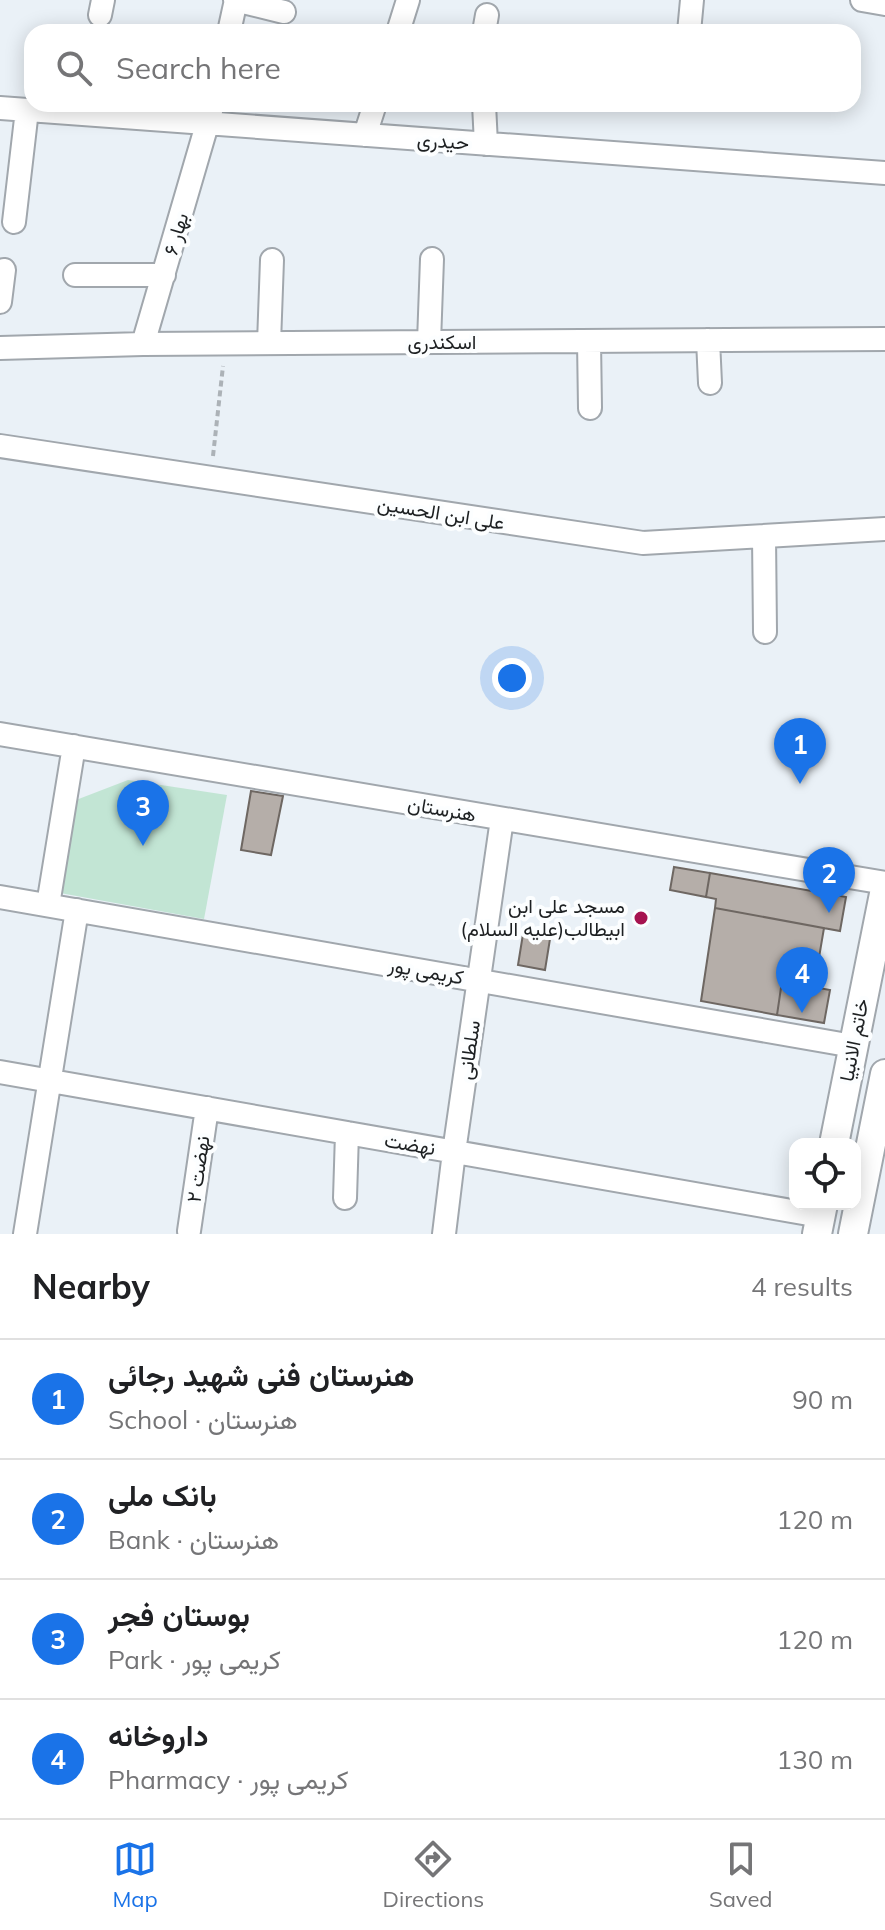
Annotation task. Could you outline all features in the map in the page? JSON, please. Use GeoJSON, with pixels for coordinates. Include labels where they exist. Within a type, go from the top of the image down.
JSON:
{"type":"FeatureCollection","features":[{"type":"Feature","properties":{"kind":"main road","name":"خاتم الانبیا"},"geometry":{"type":"LineString","coordinates":[[835,1138],[885,886]]}},
{"type":"Feature","properties":{"kind":"main road","name":"خاتم الانبیا"},"geometry":{"type":"LineString","coordinates":[[853,1234],[883,1092]]}},
{"type":"Feature","properties":{"kind":"street"},"geometry":{"type":"LineString","coordinates":[[231,24],[236,0],[284,12]]}},
{"type":"Feature","properties":{"kind":"street"},"geometry":{"type":"LineString","coordinates":[[400,24],[407,0]]}},
{"type":"Feature","properties":{"kind":"street"},"geometry":{"type":"LineString","coordinates":[[690,24],[692,0]]}},
{"type":"Feature","properties":{"kind":"street"},"geometry":{"type":"LineString","coordinates":[[862,0],[885,4]]}},
{"type":"Feature","properties":{"kind":"street","name":"حیدری"},"geometry":{"type":"LineString","coordinates":[[0,108],[24,110]]}},
{"type":"Feature","properties":{"kind":"street"},"geometry":{"type":"LineString","coordinates":[[14,222],[27,112]]}},
{"type":"Feature","properties":{"kind":"street","name":"حیدری"},"geometry":{"type":"LineString","coordinates":[[119,112],[211,114],[365,135],[885,173]]}},
{"type":"Feature","properties":{"kind":"street"},"geometry":{"type":"LineString","coordinates":[[365,135],[372,112]]}},
{"type":"Feature","properties":{"kind":"street"},"geometry":{"type":"LineString","coordinates":[[484,112],[486,144]]}},
{"type":"Feature","properties":{"kind":"street","name":"بهار ۶"},"geometry":{"type":"LineString","coordinates":[[143,344],[211,114]]}},
{"type":"Feature","properties":{"kind":"street"},"geometry":{"type":"LineString","coordinates":[[429,342],[432,259]]}},
{"type":"Feature","properties":{"kind":"street"},"geometry":{"type":"LineString","coordinates":[[269,343],[272,260]]}},
{"type":"Feature","properties":{"kind":"street"},"geometry":{"type":"LineString","coordinates":[[0,302],[4,270]]}},
{"type":"Feature","properties":{"kind":"street"},"geometry":{"type":"LineString","coordinates":[[75,275],[164,275]]}},
{"type":"Feature","properties":{"kind":"street","name":"اسکندری"},"geometry":{"type":"LineString","coordinates":[[0,348],[225,343],[885,339]]}},
{"type":"Feature","properties":{"kind":"street"},"geometry":{"type":"LineString","coordinates":[[708,340],[710,383]]}},
{"type":"Feature","properties":{"kind":"street"},"geometry":{"type":"LineString","coordinates":[[589,341],[590,408]]}},
{"type":"Feature","properties":{"kind":"street","name":"علی ابن الحسین"},"geometry":{"type":"LineString","coordinates":[[0,446],[643,543],[885,529]]}},
{"type":"Feature","properties":{"kind":"street"},"geometry":{"type":"LineString","coordinates":[[764,536],[765,632]]}},
{"type":"Feature","properties":{"kind":"street","name":"هنرستان"},"geometry":{"type":"LineString","coordinates":[[0,734],[885,886]]}},
{"type":"Feature","properties":{"kind":"street"},"geometry":{"type":"LineString","coordinates":[[48,905],[74,746]]}},
{"type":"Feature","properties":{"kind":"street","name":"سلطانی"},"geometry":{"type":"LineString","coordinates":[[444,1234],[502,819]]}},
{"type":"Feature","properties":{"kind":"street","name":"کریمی پور"},"geometry":{"type":"LineString","coordinates":[[0,897],[853,1046]]}},
{"type":"Feature","properties":{"kind":"street"},"geometry":{"type":"LineString","coordinates":[[25,1234],[77,910]]}},
{"type":"Feature","properties":{"kind":"street","name":"نهضت"},"geometry":{"type":"LineString","coordinates":[[0,1072],[820,1218]]}},
{"type":"Feature","properties":{"kind":"street","name":"نهضت ۲"},"geometry":{"type":"LineString","coordinates":[[189,1231],[207,1108]]}},
{"type":"Feature","properties":{"kind":"street"},"geometry":{"type":"LineString","coordinates":[[345,1198],[347,1133]]}},
{"type":"Feature","properties":{"kind":"path"},"geometry":{"type":"LineString","coordinates":[[210,478],[225,343]]}},
{"type":"Feature","properties":{"kind":"green space"},"geometry":{"type":"Polygon","coordinates":[[[128,780],[227,795],[204,919],[60,893],[76,800],[128,780]]]}},
{"type":"Feature","properties":{"kind":"building"},"geometry":{"type":"Polygon","coordinates":[[[251,791],[283,796],[271,855],[241,850],[251,791]]]}},
{"type":"Feature","properties":{"kind":"building"},"geometry":{"type":"Polygon","coordinates":[[[674,867],[710,873],[706,897],[670,890],[674,867]]]}},
{"type":"Feature","properties":{"kind":"building"},"geometry":{"type":"Polygon","coordinates":[[[710,873],[846,897],[840,931],[715,908],[716,899],[706,897],[710,873]]]}},
{"type":"Feature","properties":{"kind":"building"},"geometry":{"type":"Polygon","coordinates":[[[715,908],[824,928],[814,987],[782,981],[777,1015],[701,1001],[715,908]]]}},
{"type":"Feature","properties":{"kind":"building"},"geometry":{"type":"Polygon","coordinates":[[[523,934],[550,939],[545,970],[518,965],[523,934]]]}},
{"type":"Feature","properties":{"kind":"building"},"geometry":{"type":"Polygon","coordinates":[[[782,981],[830,990],[824,1023],[777,1015],[782,981]]]}},
{"type":"Feature","properties":{"kind":"place","name":"هنرستان فنی شهید رجائی"},"geometry":{"type":"Point","coordinates":[800,784]}},
{"type":"Feature","properties":{"kind":"place","name":"بوستان فجر"},"geometry":{"type":"Point","coordinates":[143,846]}},
{"type":"Feature","properties":{"kind":"place","name":"بانک ملی"},"geometry":{"type":"Point","coordinates":[829,913]}},
{"type":"Feature","properties":{"kind":"place","name":"مسجد علی ابن ابیطالب(علیه السلام)"},"geometry":{"type":"Point","coordinates":[641,918]}},
{"type":"Feature","properties":{"kind":"place","name":"داروخانه"},"geometry":{"type":"Point","coordinates":[802,1013]}}]}
